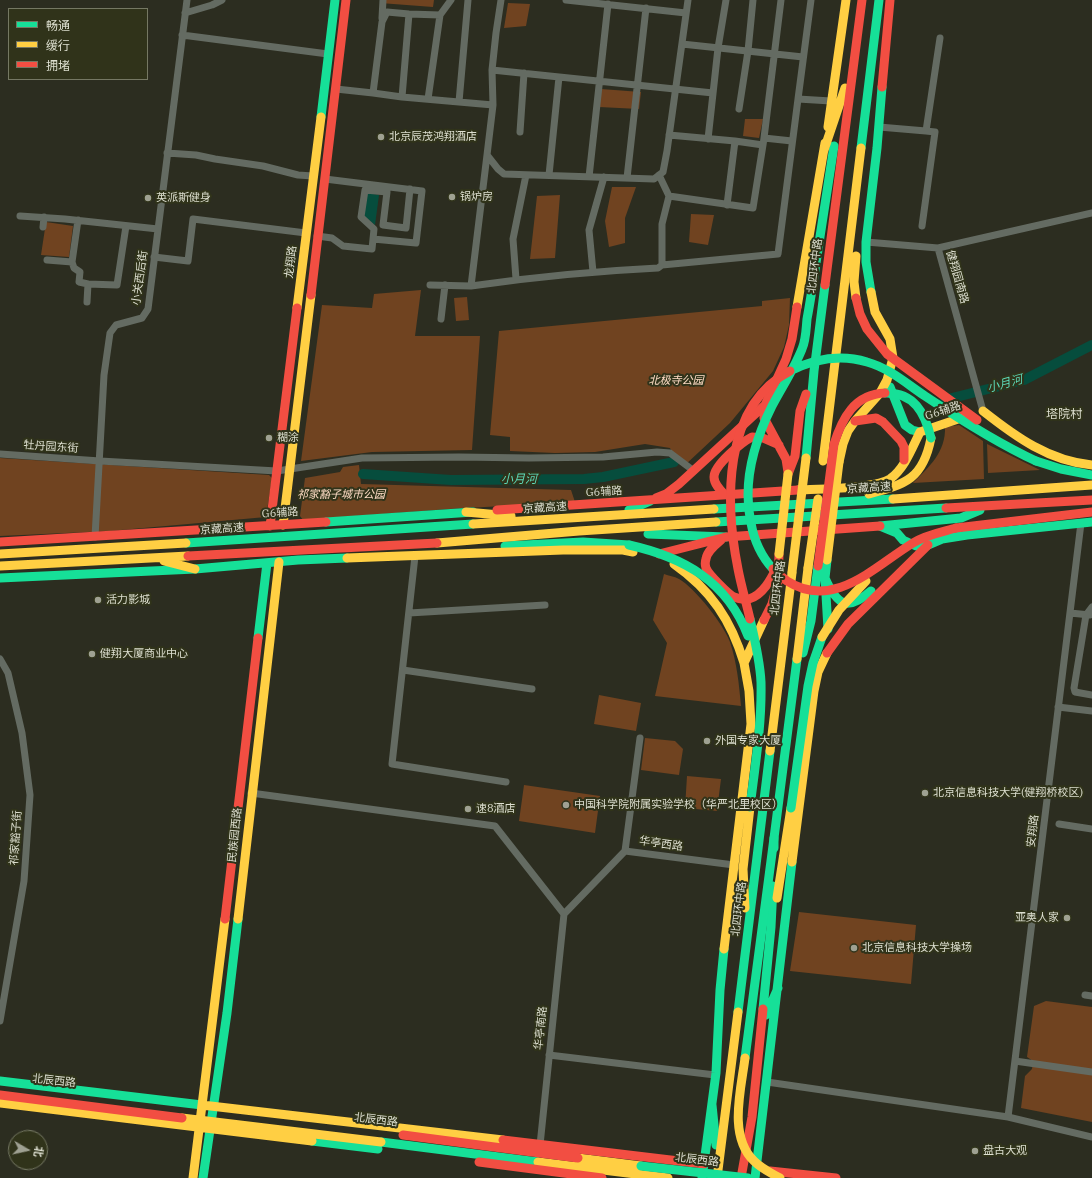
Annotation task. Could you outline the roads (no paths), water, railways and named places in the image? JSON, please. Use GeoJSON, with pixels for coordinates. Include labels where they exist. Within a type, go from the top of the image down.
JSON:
{"type":"FeatureCollection","features":[{"type":"Feature","properties":{"kind":"main road","name":"龙翔路"},"geometry":{"type":"LineString","coordinates":[[270,526],[335,0]]}},
{"type":"Feature","properties":{"kind":"main road","name":"龙翔路"},"geometry":{"type":"LineString","coordinates":[[283,525],[346,0]]}},
{"type":"Feature","properties":{"kind":"main road","name":"北四环中路"},"geometry":{"type":"LineString","coordinates":[[765,405],[786,359],[792,339],[824,150],[846,0]]}},
{"type":"Feature","properties":{"kind":"main road","name":"北四环中路"},"geometry":{"type":"LineString","coordinates":[[717,1178],[806,458],[814,371],[862,0]]}},
{"type":"Feature","properties":{"kind":"main road"},"geometry":{"type":"LineString","coordinates":[[822,464],[879,0]]}},
{"type":"Feature","properties":{"kind":"main road"},"geometry":{"type":"LineString","coordinates":[[825,656],[829,634],[826,578],[827,560],[842,444],[854,421],[880,393],[887,380],[893,358],[890,339],[875,312],[866,262],[866,242],[879,127],[890,0]]}},
{"type":"Feature","properties":{"kind":"main road"},"geometry":{"type":"LineString","coordinates":[[824,150],[856,54]]}},
{"type":"Feature","properties":{"kind":"main road"},"geometry":{"type":"LineString","coordinates":[[869,78],[867,174],[854,282],[860,314],[867,329],[887,354],[901,366],[1036,461]]}},
{"type":"Feature","properties":{"kind":"main road"},"geometry":{"type":"LineString","coordinates":[[850,96],[836,138],[802,348],[762,428],[754,452],[748,496],[752,531],[763,556],[776,572],[792,584],[811,590],[830,591],[846,587],[914,542],[932,535],[956,528],[1092,512]]}},
{"type":"Feature","properties":{"kind":"main road"},"geometry":{"type":"LineString","coordinates":[[747,942],[743,869],[759,722],[759,663],[738,568],[733,533],[731,492],[735,446],[744,419],[752,405],[762,392],[782,375],[812,361],[828,358],[843,358],[869,362],[898,378],[1011,451],[1048,465],[1092,476]]}},
{"type":"Feature","properties":{"kind":"main road"},"geometry":{"type":"LineString","coordinates":[[788,474],[795,456],[800,411],[814,371]]}},
{"type":"Feature","properties":{"kind":"main road"},"geometry":{"type":"LineString","coordinates":[[887,380],[905,425],[912,430],[920,432]]}},
{"type":"Feature","properties":{"kind":"main road"},"geometry":{"type":"LineString","coordinates":[[793,686],[808,639],[813,613],[834,444],[837,433],[851,408],[860,400],[872,394],[887,392],[901,395],[913,401],[923,412],[928,424],[931,438],[930,450],[925,462],[918,472],[909,480],[842,502]]}},
{"type":"Feature","properties":{"kind":"main road"},"geometry":{"type":"LineString","coordinates":[[765,405],[764,418],[786,459],[788,474]]}},
{"type":"Feature","properties":{"kind":"main road"},"geometry":{"type":"LineString","coordinates":[[620,514],[666,494],[694,471],[765,405]]}},
{"type":"Feature","properties":{"kind":"main road"},"geometry":{"type":"LineString","coordinates":[[983,411],[1039,450],[1063,460],[1092,465]]}},
{"type":"Feature","properties":{"kind":"main road","name":"G6辅路"},"geometry":{"type":"LineString","coordinates":[[0,542],[270,526],[866,486],[881,483],[889,479],[904,465],[920,432],[983,411]]}},
{"type":"Feature","properties":{"kind":"main road"},"geometry":{"type":"LineString","coordinates":[[854,421],[876,418],[889,426],[904,447],[904,465]]}},
{"type":"Feature","properties":{"kind":"main road"},"geometry":{"type":"LineString","coordinates":[[725,495],[717,486],[714,478],[715,469],[722,461],[750,438],[758,437],[767,439],[779,445]]}},
{"type":"Feature","properties":{"kind":"main road","name":"北四环中路"},"geometry":{"type":"LineString","coordinates":[[702,1178],[715,1075],[720,990],[751,724],[749,691],[744,663],[772,604],[778,582],[779,554],[788,474]]}},
{"type":"Feature","properties":{"kind":"main road"},"geometry":{"type":"LineString","coordinates":[[780,1178],[767,1172],[751,1159],[743,1147],[739,1132],[738,1115],[820,484]]}},
{"type":"Feature","properties":{"kind":"main road","name":"京藏高速"},"geometry":{"type":"LineString","coordinates":[[0,554],[552,520],[620,514],[842,502],[1092,485]]}},
{"type":"Feature","properties":{"kind":"main road"},"geometry":{"type":"LineString","coordinates":[[0,566],[151,557],[411,545],[579,531],[1092,500]]}},
{"type":"Feature","properties":{"kind":"main road"},"geometry":{"type":"LineString","coordinates":[[579,531],[726,537],[946,520],[961,518],[991,505]]}},
{"type":"Feature","properties":{"kind":"main road"},"geometry":{"type":"LineString","coordinates":[[466,512],[552,520]]}},
{"type":"Feature","properties":{"kind":"main road"},"geometry":{"type":"LineString","coordinates":[[880,526],[896,533],[903,540],[916,546],[928,545],[942,539],[967,535],[1092,522]]}},
{"type":"Feature","properties":{"kind":"main road"},"geometry":{"type":"LineString","coordinates":[[652,555],[726,537]]}},
{"type":"Feature","properties":{"kind":"main road"},"geometry":{"type":"LineString","coordinates":[[726,537],[712,546],[707,554],[706,562],[709,573],[733,597],[742,600],[753,598],[762,592],[770,582],[778,565]]}},
{"type":"Feature","properties":{"kind":"main road"},"geometry":{"type":"LineString","coordinates":[[826,578],[830,591],[835,599],[843,603],[853,604],[863,599],[895,568],[902,559],[903,540]]}},
{"type":"Feature","properties":{"kind":"main road"},"geometry":{"type":"LineString","coordinates":[[411,545],[473,547],[593,542],[629,545],[653,550],[673,557],[689,565],[704,575],[731,604],[748,634],[757,680],[759,722]]}},
{"type":"Feature","properties":{"kind":"main road"},"geometry":{"type":"LineString","coordinates":[[836,1178],[756,1174],[797,818],[814,690],[818,672],[825,656],[848,624],[928,545]]}},
{"type":"Feature","properties":{"kind":"main road"},"geometry":{"type":"LineString","coordinates":[[298,560],[335,548]]}},
{"type":"Feature","properties":{"kind":"main road"},"geometry":{"type":"LineString","coordinates":[[0,578],[195,569],[298,560],[563,550],[623,550],[652,555],[675,565],[685,571],[704,587],[728,622],[740,648],[744,663]]}},
{"type":"Feature","properties":{"kind":"main road"},"geometry":{"type":"LineString","coordinates":[[151,557],[195,569]]}},
{"type":"Feature","properties":{"kind":"main road"},"geometry":{"type":"LineString","coordinates":[[741,1178],[752,1117],[772,927],[791,808],[807,690],[812,667],[817,648],[825,631],[846,600],[889,559]]}},
{"type":"Feature","properties":{"kind":"main road","name":"民族园西路"},"geometry":{"type":"LineString","coordinates":[[203,1178],[226,1013],[279,562]]}},
{"type":"Feature","properties":{"kind":"main road","name":"民族园西路"},"geometry":{"type":"LineString","coordinates":[[193,1178],[267,563]]}},
{"type":"Feature","properties":{"kind":"main road"},"geometry":{"type":"LineString","coordinates":[[772,927],[774,838]]}},
{"type":"Feature","properties":{"kind":"main road"},"geometry":{"type":"LineString","coordinates":[[761,1026],[778,988]]}},
{"type":"Feature","properties":{"kind":"main road","name":"北辰西路"},"geometry":{"type":"LineString","coordinates":[[0,1080],[202,1106],[305,1123],[422,1134],[468,1136],[704,1164]]}},
{"type":"Feature","properties":{"kind":"main road","name":"北辰西路"},"geometry":{"type":"LineString","coordinates":[[0,1088],[202,1106]]}},
{"type":"Feature","properties":{"kind":"main road","name":"北辰西路"},"geometry":{"type":"LineString","coordinates":[[0,1095],[200,1123]]}},
{"type":"Feature","properties":{"kind":"main road","name":"北辰西路"},"geometry":{"type":"LineString","coordinates":[[0,1103],[211,1124],[466,1154],[748,1178]]}},
{"type":"Feature","properties":{"kind":"main road"},"geometry":{"type":"LineString","coordinates":[[712,1105],[718,1166]]}},
{"type":"Feature","properties":{"kind":"main road","name":"北辰西路"},"geometry":{"type":"LineString","coordinates":[[213,1108],[287,1115],[422,1134],[641,1170],[668,1178]]}},
{"type":"Feature","properties":{"kind":"main road"},"geometry":{"type":"LineString","coordinates":[[287,1115],[305,1123]]}},
{"type":"Feature","properties":{"kind":"main road","name":"北辰西路"},"geometry":{"type":"LineString","coordinates":[[211,1124],[408,1153],[602,1178]]}},
{"type":"Feature","properties":{"kind":"main road"},"geometry":{"type":"LineString","coordinates":[[468,1136],[482,1145]]}},
{"type":"Feature","properties":{"kind":"main road"},"geometry":{"type":"LineString","coordinates":[[408,1153],[426,1149]]}},
{"type":"Feature","properties":{"kind":"main road"},"geometry":{"type":"LineString","coordinates":[[466,1154],[481,1162]]}},
{"type":"Feature","properties":{"kind":"main road"},"geometry":{"type":"LineString","coordinates":[[672,1178],[674,1160]]}},
{"type":"Feature","properties":{"kind":"street","name":"小关西后街"},"geometry":{"type":"LineString","coordinates":[[95,537],[104,374],[110,333],[116,325],[142,318],[148,309],[187,0]]}},
{"type":"Feature","properties":{"kind":"street"},"geometry":{"type":"LineString","coordinates":[[185,13],[212,5],[222,0]]}},
{"type":"Feature","properties":{"kind":"street"},"geometry":{"type":"LineString","coordinates":[[373,93],[384,0]]}},
{"type":"Feature","properties":{"kind":"street"},"geometry":{"type":"LineString","coordinates":[[428,99],[440,15],[451,0]]}},
{"type":"Feature","properties":{"kind":"street"},"geometry":{"type":"LineString","coordinates":[[459,102],[468,0]]}},
{"type":"Feature","properties":{"kind":"street"},"geometry":{"type":"LineString","coordinates":[[471,286],[493,105],[492,70],[501,0]]}},
{"type":"Feature","properties":{"kind":"street"},"geometry":{"type":"LineString","coordinates":[[566,0],[686,13]]}},
{"type":"Feature","properties":{"kind":"street"},"geometry":{"type":"LineString","coordinates":[[487,155],[504,174],[654,179],[663,172],[688,0]]}},
{"type":"Feature","properties":{"kind":"street"},"geometry":{"type":"LineString","coordinates":[[708,139],[718,48],[726,0]]}},
{"type":"Feature","properties":{"kind":"street"},"geometry":{"type":"LineString","coordinates":[[739,109],[748,51],[753,0]]}},
{"type":"Feature","properties":{"kind":"street"},"geometry":{"type":"LineString","coordinates":[[669,196],[753,208],[781,0]]}},
{"type":"Feature","properties":{"kind":"street"},"geometry":{"type":"LineString","coordinates":[[430,284],[471,286],[516,279],[658,268],[662,265],[778,254],[811,0]]}},
{"type":"Feature","properties":{"kind":"street"},"geometry":{"type":"LineString","coordinates":[[589,177],[608,4]]}},
{"type":"Feature","properties":{"kind":"street"},"geometry":{"type":"LineString","coordinates":[[627,178],[646,8]]}},
{"type":"Feature","properties":{"kind":"street"},"geometry":{"type":"LineString","coordinates":[[382,22],[387,12],[440,15]]}},
{"type":"Feature","properties":{"kind":"street"},"geometry":{"type":"LineString","coordinates":[[402,97],[409,14]]}},
{"type":"Feature","properties":{"kind":"street"},"geometry":{"type":"LineString","coordinates":[[182,35],[328,54]]}},
{"type":"Feature","properties":{"kind":"street"},"geometry":{"type":"LineString","coordinates":[[926,131],[940,38]]}},
{"type":"Feature","properties":{"kind":"street"},"geometry":{"type":"LineString","coordinates":[[682,44],[803,57]]}},
{"type":"Feature","properties":{"kind":"street"},"geometry":{"type":"LineString","coordinates":[[492,70],[713,93]]}},
{"type":"Feature","properties":{"kind":"street"},"geometry":{"type":"LineString","coordinates":[[520,132],[524,73]]}},
{"type":"Feature","properties":{"kind":"street"},"geometry":{"type":"LineString","coordinates":[[549,175],[559,77]]}},
{"type":"Feature","properties":{"kind":"street"},"geometry":{"type":"LineString","coordinates":[[336,89],[402,97],[493,105]]}},
{"type":"Feature","properties":{"kind":"street"},"geometry":{"type":"LineString","coordinates":[[798,99],[831,101]]}},
{"type":"Feature","properties":{"kind":"street"},"geometry":{"type":"LineString","coordinates":[[879,127],[935,132],[922,226]]}},
{"type":"Feature","properties":{"kind":"street"},"geometry":{"type":"LineString","coordinates":[[669,135],[735,141],[792,141]]}},
{"type":"Feature","properties":{"kind":"street"},"geometry":{"type":"LineString","coordinates":[[726,205],[735,141]]}},
{"type":"Feature","properties":{"kind":"street"},"geometry":{"type":"LineString","coordinates":[[167,153],[196,154],[262,166],[298,175],[313,176]]}},
{"type":"Feature","properties":{"kind":"street"},"geometry":{"type":"LineString","coordinates":[[516,279],[513,239],[526,175]]}},
{"type":"Feature","properties":{"kind":"street"},"geometry":{"type":"LineString","coordinates":[[659,175],[669,196],[662,224],[662,265]]}},
{"type":"Feature","properties":{"kind":"street"},"geometry":{"type":"LineString","coordinates":[[592,272],[589,230],[604,177]]}},
{"type":"Feature","properties":{"kind":"street"},"geometry":{"type":"LineString","coordinates":[[324,179],[362,186],[422,191],[416,243],[375,237]]}},
{"type":"Feature","properties":{"kind":"street"},"geometry":{"type":"LineString","coordinates":[[318,236],[332,238],[344,246],[372,249],[375,237],[374,229],[361,217],[365,190],[387,192],[383,225],[406,228],[410,189]]}},
{"type":"Feature","properties":{"kind":"street"},"geometry":{"type":"LineString","coordinates":[[938,248],[1092,213]]}},
{"type":"Feature","properties":{"kind":"street"},"geometry":{"type":"LineString","coordinates":[[20,216],[78,220],[158,230]]}},
{"type":"Feature","properties":{"kind":"street"},"geometry":{"type":"LineString","coordinates":[[43,227],[44,217]]}},
{"type":"Feature","properties":{"kind":"street"},"geometry":{"type":"LineString","coordinates":[[154,257],[188,261],[193,219],[306,232]]}},
{"type":"Feature","properties":{"kind":"street"},"geometry":{"type":"LineString","coordinates":[[78,220],[72,262],[74,268],[80,272],[79,282],[88,284],[117,285],[126,226]]}},
{"type":"Feature","properties":{"kind":"street","name":"健翔园南路"},"geometry":{"type":"LineString","coordinates":[[866,242],[938,248],[983,411]]}},
{"type":"Feature","properties":{"kind":"street"},"geometry":{"type":"LineString","coordinates":[[47,260],[72,262]]}},
{"type":"Feature","properties":{"kind":"street"},"geometry":{"type":"LineString","coordinates":[[87,302],[88,284]]}},
{"type":"Feature","properties":{"kind":"street"},"geometry":{"type":"LineString","coordinates":[[441,319],[445,285]]}},
{"type":"Feature","properties":{"kind":"street","name":"牡丹园东街"},"geometry":{"type":"LineString","coordinates":[[0,454],[100,462],[277,471],[362,458],[566,458],[603,457],[657,452],[670,453],[694,471]]}},
{"type":"Feature","properties":{"kind":"street","name":"安翔路"},"geometry":{"type":"LineString","coordinates":[[1008,1117],[1081,523]]}},
{"type":"Feature","properties":{"kind":"street"},"geometry":{"type":"LineString","coordinates":[[415,556],[392,764],[506,782]]}},
{"type":"Feature","properties":{"kind":"street"},"geometry":{"type":"LineString","coordinates":[[409,613],[545,605]]}},
{"type":"Feature","properties":{"kind":"street"},"geometry":{"type":"LineString","coordinates":[[1092,607],[1074,688],[1075,692],[1077,693],[1092,695]]}},
{"type":"Feature","properties":{"kind":"street"},"geometry":{"type":"LineString","coordinates":[[1070,613],[1089,615]]}},
{"type":"Feature","properties":{"kind":"street","name":"祁家豁子街"},"geometry":{"type":"LineString","coordinates":[[0,659],[8,673],[22,733],[30,795],[24,881],[0,1021]]}},
{"type":"Feature","properties":{"kind":"street"},"geometry":{"type":"LineString","coordinates":[[403,670],[532,689]]}},
{"type":"Feature","properties":{"kind":"street"},"geometry":{"type":"LineString","coordinates":[[1058,707],[1092,711]]}},
{"type":"Feature","properties":{"kind":"street"},"geometry":{"type":"LineString","coordinates":[[625,851],[640,738]]}},
{"type":"Feature","properties":{"kind":"street"},"geometry":{"type":"LineString","coordinates":[[252,793],[495,826],[564,914]]}},
{"type":"Feature","properties":{"kind":"street"},"geometry":{"type":"LineString","coordinates":[[1059,824],[1092,829]]}},
{"type":"Feature","properties":{"kind":"street","name":"华亭西路"},"geometry":{"type":"LineString","coordinates":[[564,914],[625,851],[734,865]]}},
{"type":"Feature","properties":{"kind":"street","name":"华亭南路"},"geometry":{"type":"LineString","coordinates":[[540,1145],[564,914]]}},
{"type":"Feature","properties":{"kind":"street"},"geometry":{"type":"LineString","coordinates":[[549,1055],[715,1075]]}},
{"type":"Feature","properties":{"kind":"street"},"geometry":{"type":"LineString","coordinates":[[1015,1061],[1092,1072]]}},
{"type":"Feature","properties":{"kind":"street"},"geometry":{"type":"LineString","coordinates":[[767,1082],[1008,1117],[1092,1137]]}},
{"type":"Feature","properties":{"kind":"water"},"geometry":{"type":"Polygon","coordinates":[[[367,193],[379,195],[375,225],[364,216],[367,193]]]}},
{"type":"Feature","properties":{"kind":"waterway","name":"小月河"},"geometry":{"type":"LineString","coordinates":[[944,400],[1024,380],[1092,345]]}},
{"type":"Feature","properties":{"kind":"waterway","name":"小月河"},"geometry":{"type":"LineString","coordinates":[[363,474],[451,480],[584,479],[603,477],[674,462]]}},
{"type":"Feature","properties":{"kind":"place","name":"北京辰茂鸿翔酒店"},"geometry":{"type":"Point","coordinates":[381,137]}},
{"type":"Feature","properties":{"kind":"place","name":"锅炉房"},"geometry":{"type":"Point","coordinates":[452,197]}},
{"type":"Feature","properties":{"kind":"place","name":"英派斯健身"},"geometry":{"type":"Point","coordinates":[148,198]}},
{"type":"Feature","properties":{"kind":"place","name":"糊涂"},"geometry":{"type":"Point","coordinates":[269,438]}},
{"type":"Feature","properties":{"kind":"place","name":"活力影城"},"geometry":{"type":"Point","coordinates":[98,600]}},
{"type":"Feature","properties":{"kind":"place","name":"健翔大厦商业中心"},"geometry":{"type":"Point","coordinates":[92,654]}},
{"type":"Feature","properties":{"kind":"place","name":"外国专家大厦"},"geometry":{"type":"Point","coordinates":[707,741]}},
{"type":"Feature","properties":{"kind":"place","name":"北京信息科技大学(健翔桥校区)"},"geometry":{"type":"Point","coordinates":[925,793]}},
{"type":"Feature","properties":{"kind":"place","name":"中国科学院附属实验学校（华严北里校区）"},"geometry":{"type":"Point","coordinates":[566,805]}},
{"type":"Feature","properties":{"kind":"place","name":"速8酒店"},"geometry":{"type":"Point","coordinates":[468,809]}},
{"type":"Feature","properties":{"kind":"place","name":"亚奥人家"},"geometry":{"type":"Point","coordinates":[1067,918]}},
{"type":"Feature","properties":{"kind":"place","name":"北京信息科技大学操场"},"geometry":{"type":"Point","coordinates":[854,948]}},
{"type":"Feature","properties":{"kind":"place","name":"盘古大观"},"geometry":{"type":"Point","coordinates":[975,1151]}},
{"type":"Feature","properties":{"kind":"district","name":"塔院村"},"geometry":{"type":"Point","coordinates":[1064,415]}},
{"type":"Feature","properties":{"kind":"park label","name":"北极寺公园"},"geometry":{"type":"Point","coordinates":[676,381]}},
{"type":"Feature","properties":{"kind":"park label","name":"祁家豁子城市公园"},"geometry":{"type":"Point","coordinates":[341,495]}}]}
